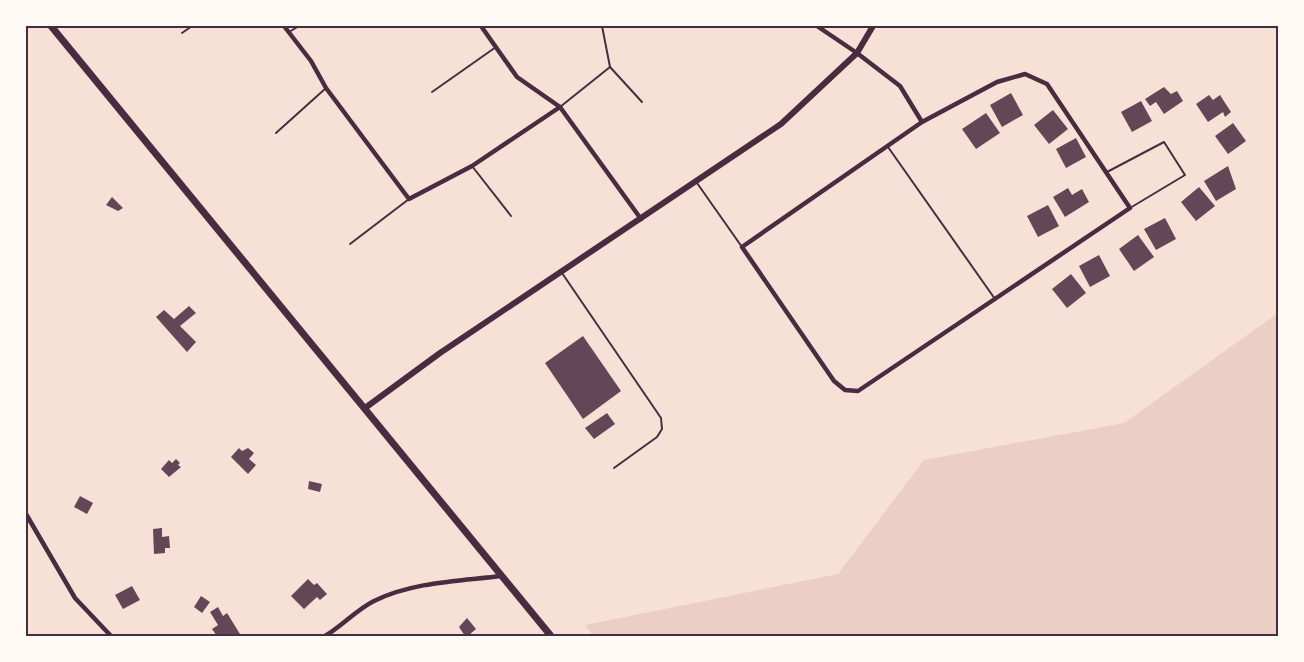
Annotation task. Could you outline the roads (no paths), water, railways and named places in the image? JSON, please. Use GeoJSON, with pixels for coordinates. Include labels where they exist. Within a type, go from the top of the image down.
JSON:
{"type":"FeatureCollection","features":[{"type":"Feature","properties":{"kind":"main road"},"geometry":{"type":"LineString","coordinates":[[51,26],[551,636]]}},
{"type":"Feature","properties":{"kind":"street"},"geometry":{"type":"LineString","coordinates":[[284,26],[310,61],[326,88],[409,199],[472,166],[560,106]]}},
{"type":"Feature","properties":{"kind":"street"},"geometry":{"type":"LineString","coordinates":[[481,26],[517,77],[560,106],[641,219]]}},
{"type":"Feature","properties":{"kind":"street"},"geometry":{"type":"LineString","coordinates":[[817,26],[857,52],[900,86],[922,122]]}},
{"type":"Feature","properties":{"kind":"street"},"geometry":{"type":"LineString","coordinates":[[365,408],[440,352],[781,123],[857,52],[873,26]]}},
{"type":"Feature","properties":{"kind":"street"},"geometry":{"type":"LineString","coordinates":[[1025,74],[1047,84],[1130,208],[858,391],[845,390],[834,381],[742,247],[922,122],[997,82],[1025,74]]}},
{"type":"Feature","properties":{"kind":"street"},"geometry":{"type":"LineString","coordinates":[[26,514],[75,598],[111,636]]}},
{"type":"Feature","properties":{"kind":"street"},"geometry":{"type":"LineString","coordinates":[[326,636],[362,608],[390,594],[458,581],[501,576]]}},
{"type":"Feature","properties":{"kind":"lane"},"geometry":{"type":"LineString","coordinates":[[182,33],[192,26]]}},
{"type":"Feature","properties":{"kind":"lane"},"geometry":{"type":"LineString","coordinates":[[289,32],[299,26]]}},
{"type":"Feature","properties":{"kind":"lane"},"geometry":{"type":"LineString","coordinates":[[602,26],[610,67],[642,102]]}},
{"type":"Feature","properties":{"kind":"lane"},"geometry":{"type":"LineString","coordinates":[[432,92],[496,47]]}},
{"type":"Feature","properties":{"kind":"lane"},"geometry":{"type":"LineString","coordinates":[[560,106],[610,67]]}},
{"type":"Feature","properties":{"kind":"lane"},"geometry":{"type":"LineString","coordinates":[[276,133],[326,88]]}},
{"type":"Feature","properties":{"kind":"lane"},"geometry":{"type":"LineString","coordinates":[[1107,172],[1164,142],[1185,175],[1130,208]]}},
{"type":"Feature","properties":{"kind":"lane"},"geometry":{"type":"LineString","coordinates":[[888,147],[995,299]]}},
{"type":"Feature","properties":{"kind":"lane"},"geometry":{"type":"LineString","coordinates":[[472,166],[511,216]]}},
{"type":"Feature","properties":{"kind":"lane"},"geometry":{"type":"LineString","coordinates":[[696,181],[742,247]]}},
{"type":"Feature","properties":{"kind":"lane"},"geometry":{"type":"LineString","coordinates":[[350,244],[409,199]]}},
{"type":"Feature","properties":{"kind":"lane"},"geometry":{"type":"LineString","coordinates":[[561,271],[661,418],[662,429],[657,437],[614,468]]}}]}
